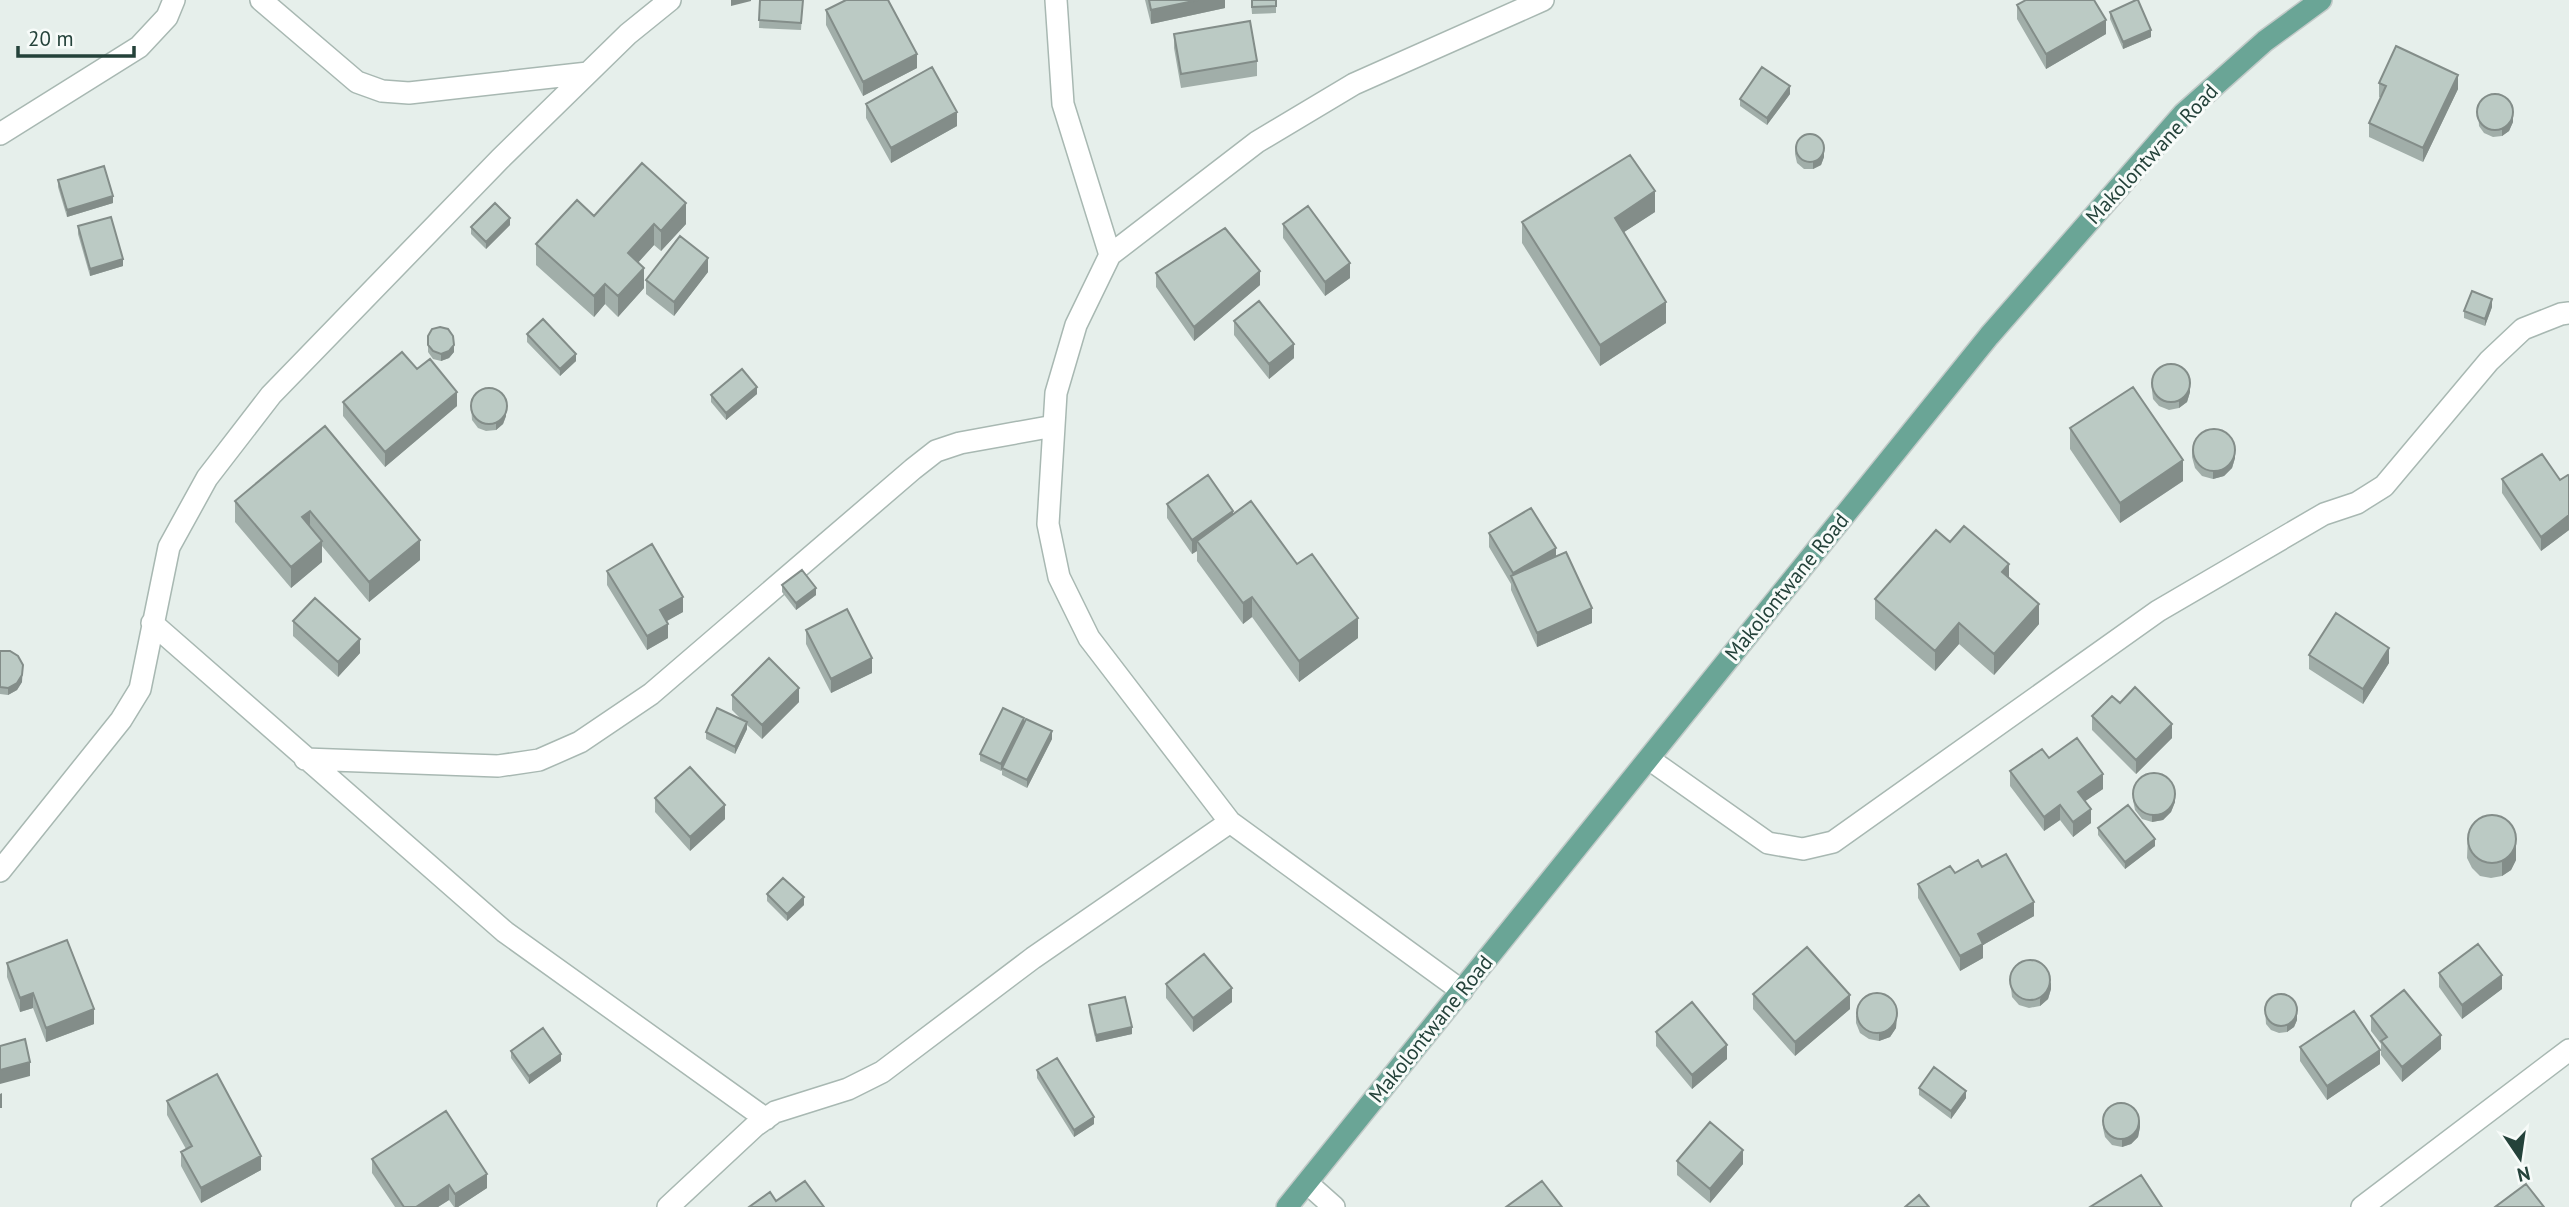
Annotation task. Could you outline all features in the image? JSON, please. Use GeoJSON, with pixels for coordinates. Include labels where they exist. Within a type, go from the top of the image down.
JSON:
{"type":"FeatureCollection","features":[{"type":"Feature","properties":{"kind":"main road","name":"Makolontwane Road"},"geometry":{"type":"LineString","coordinates":[[1287,1207],[1989,336],[2184,113],[2265,41],[2321,0]]}},
{"type":"Feature","properties":{"kind":"street"},"geometry":{"type":"LineString","coordinates":[[0,134],[139,47],[167,17],[174,0]]}},
{"type":"Feature","properties":{"kind":"street"},"geometry":{"type":"LineString","coordinates":[[261,0],[357,82],[382,91],[409,93],[588,73]]}},
{"type":"Feature","properties":{"kind":"street"},"geometry":{"type":"LineString","coordinates":[[3,863],[121,720],[140,689],[169,547],[206,478],[271,396],[500,159],[628,34],[670,0]]}},
{"type":"Feature","properties":{"kind":"street"},"geometry":{"type":"LineString","coordinates":[[1056,0],[1063,104],[1110,255]]}},
{"type":"Feature","properties":{"kind":"street"},"geometry":{"type":"LineString","coordinates":[[1462,991],[1230,822],[1089,638],[1059,578],[1048,524],[1056,394],[1076,325],[1110,255],[1257,142],[1354,84],[1542,0]]}},
{"type":"Feature","properties":{"kind":"street"},"geometry":{"type":"LineString","coordinates":[[1649,759],[1768,843],[1803,849],[1833,842],[2158,611],[2324,513],[2357,503],[2384,486],[2488,361],[2523,329],[2569,313]]}},
{"type":"Feature","properties":{"kind":"street"},"geometry":{"type":"LineString","coordinates":[[305,759],[498,766],[539,760],[580,742],[651,694],[936,452],[960,443],[1054,426]]}},
{"type":"Feature","properties":{"kind":"street"},"geometry":{"type":"LineString","coordinates":[[152,623],[505,932],[766,1119]]}},
{"type":"Feature","properties":{"kind":"street"},"geometry":{"type":"LineString","coordinates":[[668,1207],[755,1126],[775,1112],[848,1090],[882,1072],[1033,958],[1230,822]]}},
{"type":"Feature","properties":{"kind":"street"},"geometry":{"type":"LineString","coordinates":[[2362,1207],[2569,1050]]}},
{"type":"Feature","properties":{"kind":"street"},"geometry":{"type":"LineString","coordinates":[[1307,1183],[1334,1207]]}},
{"type":"Feature","properties":{"kind":"building"},"geometry":{"type":"Polygon","coordinates":[[[760,0],[803,0],[801,23],[759,20],[760,0]]]}},
{"type":"Feature","properties":{"kind":"building"},"geometry":{"type":"Polygon","coordinates":[[[846,0],[888,0],[917,54],[863,82],[826,10],[846,0]]]}},
{"type":"Feature","properties":{"kind":"building"},"geometry":{"type":"Polygon","coordinates":[[[1149,0],[1198,0],[1151,10],[1149,0]]]}},
{"type":"Feature","properties":{"kind":"building"},"geometry":{"type":"Polygon","coordinates":[[[1252,0],[1276,0],[1276,6],[1252,7],[1252,0]]]}},
{"type":"Feature","properties":{"kind":"building"},"geometry":{"type":"Polygon","coordinates":[[[2026,0],[2094,0],[2106,20],[2046,54],[2017,5],[2026,0]]]}},
{"type":"Feature","properties":{"kind":"building"},"geometry":{"type":"Polygon","coordinates":[[[2136,0],[2151,30],[2123,42],[2110,12],[2136,0]]]}},
{"type":"Feature","properties":{"kind":"building"},"geometry":{"type":"Polygon","coordinates":[[[1250,21],[1257,61],[1181,74],[1174,34],[1250,21]]]}},
{"type":"Feature","properties":{"kind":"building"},"geometry":{"type":"Polygon","coordinates":[[[2396,46],[2458,75],[2423,148],[2369,123],[2386,86],[2379,83],[2396,46]]]}},
{"type":"Feature","properties":{"kind":"building"},"geometry":{"type":"Polygon","coordinates":[[[932,67],[957,112],[891,148],[866,104],[932,67]]]}},
{"type":"Feature","properties":{"kind":"building"},"geometry":{"type":"Polygon","coordinates":[[[1762,67],[1790,86],[1767,118],[1740,99],[1762,67]]]}},
{"type":"Feature","properties":{"kind":"building"},"geometry":{"type":"Polygon","coordinates":[[[2495,94],[2507,100],[2513,112],[2507,124],[2495,130],[2483,124],[2477,112],[2483,100],[2495,94]]]}},
{"type":"Feature","properties":{"kind":"building"},"geometry":{"type":"Polygon","coordinates":[[[1810,134],[1820,138],[1824,148],[1820,158],[1810,162],[1800,158],[1796,148],[1800,138],[1810,134]]]}},
{"type":"Feature","properties":{"kind":"building"},"geometry":{"type":"Polygon","coordinates":[[[1630,155],[1655,191],[1615,218],[1666,302],[1600,345],[1522,222],[1630,155]]]}},
{"type":"Feature","properties":{"kind":"building"},"geometry":{"type":"Polygon","coordinates":[[[642,163],[686,203],[661,231],[654,224],[628,253],[644,268],[618,296],[605,284],[594,296],[536,244],[577,200],[594,216],[642,163]]]}},
{"type":"Feature","properties":{"kind":"building"},"geometry":{"type":"Polygon","coordinates":[[[104,166],[113,196],[67,210],[58,180],[104,166]]]}},
{"type":"Feature","properties":{"kind":"building"},"geometry":{"type":"Polygon","coordinates":[[[495,203],[510,218],[486,242],[471,227],[495,203]]]}},
{"type":"Feature","properties":{"kind":"building"},"geometry":{"type":"Polygon","coordinates":[[[1308,206],[1350,263],[1325,282],[1283,224],[1308,206]]]}},
{"type":"Feature","properties":{"kind":"building"},"geometry":{"type":"Polygon","coordinates":[[[111,217],[123,259],[90,269],[78,226],[111,217]]]}},
{"type":"Feature","properties":{"kind":"building"},"geometry":{"type":"Polygon","coordinates":[[[1225,228],[1260,271],[1194,327],[1156,273],[1225,228]]]}},
{"type":"Feature","properties":{"kind":"building"},"geometry":{"type":"Polygon","coordinates":[[[680,236],[708,258],[674,302],[646,280],[680,236]]]}},
{"type":"Feature","properties":{"kind":"building"},"geometry":{"type":"Polygon","coordinates":[[[2472,291],[2492,299],[2485,319],[2464,311],[2472,291]]]}},
{"type":"Feature","properties":{"kind":"building"},"geometry":{"type":"Polygon","coordinates":[[[1259,301],[1294,344],[1269,364],[1234,321],[1259,301]]]}},
{"type":"Feature","properties":{"kind":"building"},"geometry":{"type":"Polygon","coordinates":[[[543,319],[576,354],[560,369],[527,334],[543,319]]]}},
{"type":"Feature","properties":{"kind":"building"},"geometry":{"type":"Polygon","coordinates":[[[432,329],[448,329],[453,336],[454,345],[441,354],[428,345],[428,336],[432,329]]]}},
{"type":"Feature","properties":{"kind":"building"},"geometry":{"type":"Polygon","coordinates":[[[402,352],[417,369],[430,359],[457,392],[385,452],[343,402],[402,352]]]}},
{"type":"Feature","properties":{"kind":"building"},"geometry":{"type":"Polygon","coordinates":[[[2171,364],[2184,370],[2190,383],[2184,396],[2171,402],[2158,396],[2152,383],[2158,370],[2171,364]]]}},
{"type":"Feature","properties":{"kind":"building"},"geometry":{"type":"Polygon","coordinates":[[[742,369],[757,387],[726,413],[711,395],[742,369]]]}},
{"type":"Feature","properties":{"kind":"building"},"geometry":{"type":"Polygon","coordinates":[[[2133,387],[2183,460],[2120,503],[2070,428],[2133,387]]]}},
{"type":"Feature","properties":{"kind":"building"},"geometry":{"type":"Polygon","coordinates":[[[489,388],[501,394],[507,406],[501,418],[489,424],[477,418],[471,406],[477,394],[489,388]]]}},
{"type":"Feature","properties":{"kind":"building"},"geometry":{"type":"Polygon","coordinates":[[[325,426],[420,540],[369,582],[310,511],[302,517],[322,541],[291,567],[235,501],[325,426]]]}},
{"type":"Feature","properties":{"kind":"building"},"geometry":{"type":"Polygon","coordinates":[[[2214,429],[2229,435],[2235,450],[2229,465],[2214,471],[2199,465],[2193,450],[2199,435],[2214,429]]]}},
{"type":"Feature","properties":{"kind":"building"},"geometry":{"type":"Polygon","coordinates":[[[2542,454],[2560,480],[2569,476],[2569,515],[2541,537],[2502,479],[2542,454]]]}},
{"type":"Feature","properties":{"kind":"building"},"geometry":{"type":"Polygon","coordinates":[[[1208,475],[1233,511],[1192,540],[1167,504],[1208,475]]]}},
{"type":"Feature","properties":{"kind":"building"},"geometry":{"type":"Polygon","coordinates":[[[1251,501],[1297,564],[1312,554],[1358,618],[1299,661],[1252,597],[1243,603],[1197,541],[1251,501]]]}},
{"type":"Feature","properties":{"kind":"building"},"geometry":{"type":"Polygon","coordinates":[[[1531,508],[1556,548],[1513,573],[1489,533],[1531,508]]]}},
{"type":"Feature","properties":{"kind":"building"},"geometry":{"type":"Polygon","coordinates":[[[1964,526],[2009,564],[2002,572],[2039,604],[1994,654],[1959,623],[1935,651],[1875,599],[1936,530],[1950,542],[1964,526]]]}},
{"type":"Feature","properties":{"kind":"building"},"geometry":{"type":"Polygon","coordinates":[[[652,544],[683,597],[660,610],[668,624],[647,636],[607,571],[652,544]]]}},
{"type":"Feature","properties":{"kind":"building"},"geometry":{"type":"Polygon","coordinates":[[[1566,552],[1592,608],[1537,633],[1511,576],[1566,552]]]}},
{"type":"Feature","properties":{"kind":"building"},"geometry":{"type":"Polygon","coordinates":[[[802,570],[816,588],[796,603],[782,585],[802,570]]]}},
{"type":"Feature","properties":{"kind":"building"},"geometry":{"type":"Polygon","coordinates":[[[315,598],[360,639],[338,662],[293,621],[315,598]]]}},
{"type":"Feature","properties":{"kind":"building"},"geometry":{"type":"Polygon","coordinates":[[[847,609],[872,658],[831,679],[806,630],[847,609]]]}},
{"type":"Feature","properties":{"kind":"building"},"geometry":{"type":"Polygon","coordinates":[[[2336,613],[2389,648],[2363,689],[2309,655],[2336,613]]]}},
{"type":"Feature","properties":{"kind":"building"},"geometry":{"type":"Polygon","coordinates":[[[0,651],[10,651],[18,656],[23,665],[22,675],[17,683],[8,688],[0,687],[0,651]]]}},
{"type":"Feature","properties":{"kind":"building"},"geometry":{"type":"Polygon","coordinates":[[[769,658],[799,688],[762,725],[732,695],[769,658]]]}},
{"type":"Feature","properties":{"kind":"building"},"geometry":{"type":"Polygon","coordinates":[[[2135,687],[2172,724],[2136,760],[2092,716],[2112,696],[2120,703],[2135,687]]]}},
{"type":"Feature","properties":{"kind":"building"},"geometry":{"type":"Polygon","coordinates":[[[717,708],[747,722],[735,747],[706,732],[717,708]]]}},
{"type":"Feature","properties":{"kind":"building"},"geometry":{"type":"Polygon","coordinates":[[[1003,708],[1024,718],[1001,764],[980,754],[1003,708]]]}},
{"type":"Feature","properties":{"kind":"building"},"geometry":{"type":"Polygon","coordinates":[[[1026,719],[1052,731],[1027,780],[1002,768],[1026,719]]]}},
{"type":"Feature","properties":{"kind":"building"},"geometry":{"type":"Polygon","coordinates":[[[2077,738],[2103,774],[2078,792],[2091,809],[2073,822],[2060,805],[2044,817],[2010,771],[2042,749],[2049,758],[2077,738]]]}},
{"type":"Feature","properties":{"kind":"building"},"geometry":{"type":"Polygon","coordinates":[[[690,767],[725,805],[690,837],[655,798],[690,767]]]}},
{"type":"Feature","properties":{"kind":"building"},"geometry":{"type":"Polygon","coordinates":[[[2154,773],[2169,779],[2175,794],[2169,809],[2154,815],[2139,809],[2133,794],[2139,779],[2154,773]]]}},
{"type":"Feature","properties":{"kind":"building"},"geometry":{"type":"Polygon","coordinates":[[[2128,805],[2155,839],[2125,862],[2098,828],[2128,805]]]}},
{"type":"Feature","properties":{"kind":"building"},"geometry":{"type":"Polygon","coordinates":[[[2492,815],[2501,816],[2509,822],[2515,830],[2515,848],[2509,856],[2501,862],[2492,863],[2483,862],[2475,856],[2469,848],[2468,839],[2469,830],[2475,822],[2483,816],[2492,815]]]}},
{"type":"Feature","properties":{"kind":"building"},"geometry":{"type":"Polygon","coordinates":[[[2006,854],[2034,902],[1978,934],[1983,944],[1960,956],[1918,884],[1950,866],[1955,873],[1978,860],[1982,867],[2006,854]]]}},
{"type":"Feature","properties":{"kind":"building"},"geometry":{"type":"Polygon","coordinates":[[[783,878],[804,897],[787,914],[767,894],[783,878]]]}},
{"type":"Feature","properties":{"kind":"building"},"geometry":{"type":"Polygon","coordinates":[[[67,940],[94,1009],[46,1028],[33,993],[20,998],[7,963],[67,940]]]}},
{"type":"Feature","properties":{"kind":"building"},"geometry":{"type":"Polygon","coordinates":[[[2478,944],[2502,975],[2462,1005],[2439,973],[2478,944]]]}},
{"type":"Feature","properties":{"kind":"building"},"geometry":{"type":"Polygon","coordinates":[[[1807,947],[1850,995],[1795,1042],[1753,994],[1807,947]]]}},
{"type":"Feature","properties":{"kind":"building"},"geometry":{"type":"Polygon","coordinates":[[[1204,954],[1232,988],[1193,1018],[1166,984],[1204,954]]]}},
{"type":"Feature","properties":{"kind":"building"},"geometry":{"type":"Polygon","coordinates":[[[2030,960],[2038,961],[2044,966],[2049,972],[2049,988],[2044,994],[2038,999],[2030,1000],[2022,999],[2016,994],[2011,988],[2010,980],[2011,972],[2016,966],[2022,961],[2030,960]]]}},
{"type":"Feature","properties":{"kind":"building"},"geometry":{"type":"Polygon","coordinates":[[[2404,990],[2441,1035],[2402,1067],[2381,1041],[2387,1037],[2371,1016],[2404,990]]]}},
{"type":"Feature","properties":{"kind":"building"},"geometry":{"type":"Polygon","coordinates":[[[1877,993],[1885,994],[1891,999],[1896,1005],[1896,1021],[1891,1027],[1885,1032],[1877,1033],[1869,1032],[1863,1027],[1858,1021],[1857,1013],[1858,1005],[1863,999],[1869,994],[1877,993]]]}},
{"type":"Feature","properties":{"kind":"building"},"geometry":{"type":"Polygon","coordinates":[[[2281,994],[2292,999],[2297,1010],[2292,1021],[2281,1026],[2270,1021],[2265,1010],[2270,999],[2281,994]]]}},
{"type":"Feature","properties":{"kind":"building"},"geometry":{"type":"Polygon","coordinates":[[[1125,997],[1132,1027],[1096,1035],[1089,1005],[1125,997]]]}},
{"type":"Feature","properties":{"kind":"building"},"geometry":{"type":"Polygon","coordinates":[[[1692,1002],[1727,1045],[1692,1075],[1656,1032],[1692,1002]]]}},
{"type":"Feature","properties":{"kind":"building"},"geometry":{"type":"Polygon","coordinates":[[[2354,1011],[2380,1050],[2327,1086],[2300,1047],[2354,1011]]]}},
{"type":"Feature","properties":{"kind":"building"},"geometry":{"type":"Polygon","coordinates":[[[543,1028],[561,1054],[529,1076],[511,1051],[543,1028]]]}},
{"type":"Feature","properties":{"kind":"building"},"geometry":{"type":"Polygon","coordinates":[[[25,1039],[30,1062],[0,1070],[0,1046],[25,1039]]]}},
{"type":"Feature","properties":{"kind":"building"},"geometry":{"type":"Polygon","coordinates":[[[1057,1058],[1094,1117],[1074,1130],[1037,1070],[1057,1058]]]}},
{"type":"Feature","properties":{"kind":"building"},"geometry":{"type":"Polygon","coordinates":[[[1934,1067],[1966,1091],[1951,1111],[1919,1088],[1934,1067]]]}},
{"type":"Feature","properties":{"kind":"building"},"geometry":{"type":"Polygon","coordinates":[[[217,1074],[261,1156],[201,1188],[181,1152],[192,1146],[167,1101],[217,1074]]]}},
{"type":"Feature","properties":{"kind":"building"},"geometry":{"type":"Polygon","coordinates":[[[2121,1103],[2134,1108],[2139,1121],[2134,1134],[2121,1139],[2108,1134],[2103,1121],[2108,1108],[2121,1103]]]}},
{"type":"Feature","properties":{"kind":"building"},"geometry":{"type":"Polygon","coordinates":[[[446,1111],[487,1174],[455,1194],[449,1185],[416,1207],[404,1207],[372,1159],[446,1111]]]}},
{"type":"Feature","properties":{"kind":"building"},"geometry":{"type":"Polygon","coordinates":[[[1710,1122],[1743,1150],[1710,1189],[1677,1161],[1710,1122]]]}},
{"type":"Feature","properties":{"kind":"building"},"geometry":{"type":"Polygon","coordinates":[[[2141,1175],[2162,1207],[2090,1207],[2141,1175]]]}},
{"type":"Feature","properties":{"kind":"building"},"geometry":{"type":"Polygon","coordinates":[[[805,1181],[824,1207],[749,1207],[770,1192],[776,1201],[805,1181]]]}},
{"type":"Feature","properties":{"kind":"building"},"geometry":{"type":"Polygon","coordinates":[[[1542,1181],[1562,1207],[1506,1207],[1542,1181]]]}},
{"type":"Feature","properties":{"kind":"building"},"geometry":{"type":"Polygon","coordinates":[[[2526,1184],[2544,1207],[2495,1207],[2526,1184]]]}},
{"type":"Feature","properties":{"kind":"building"},"geometry":{"type":"Polygon","coordinates":[[[1919,1195],[1929,1207],[1905,1207],[1919,1195]]]}}]}
